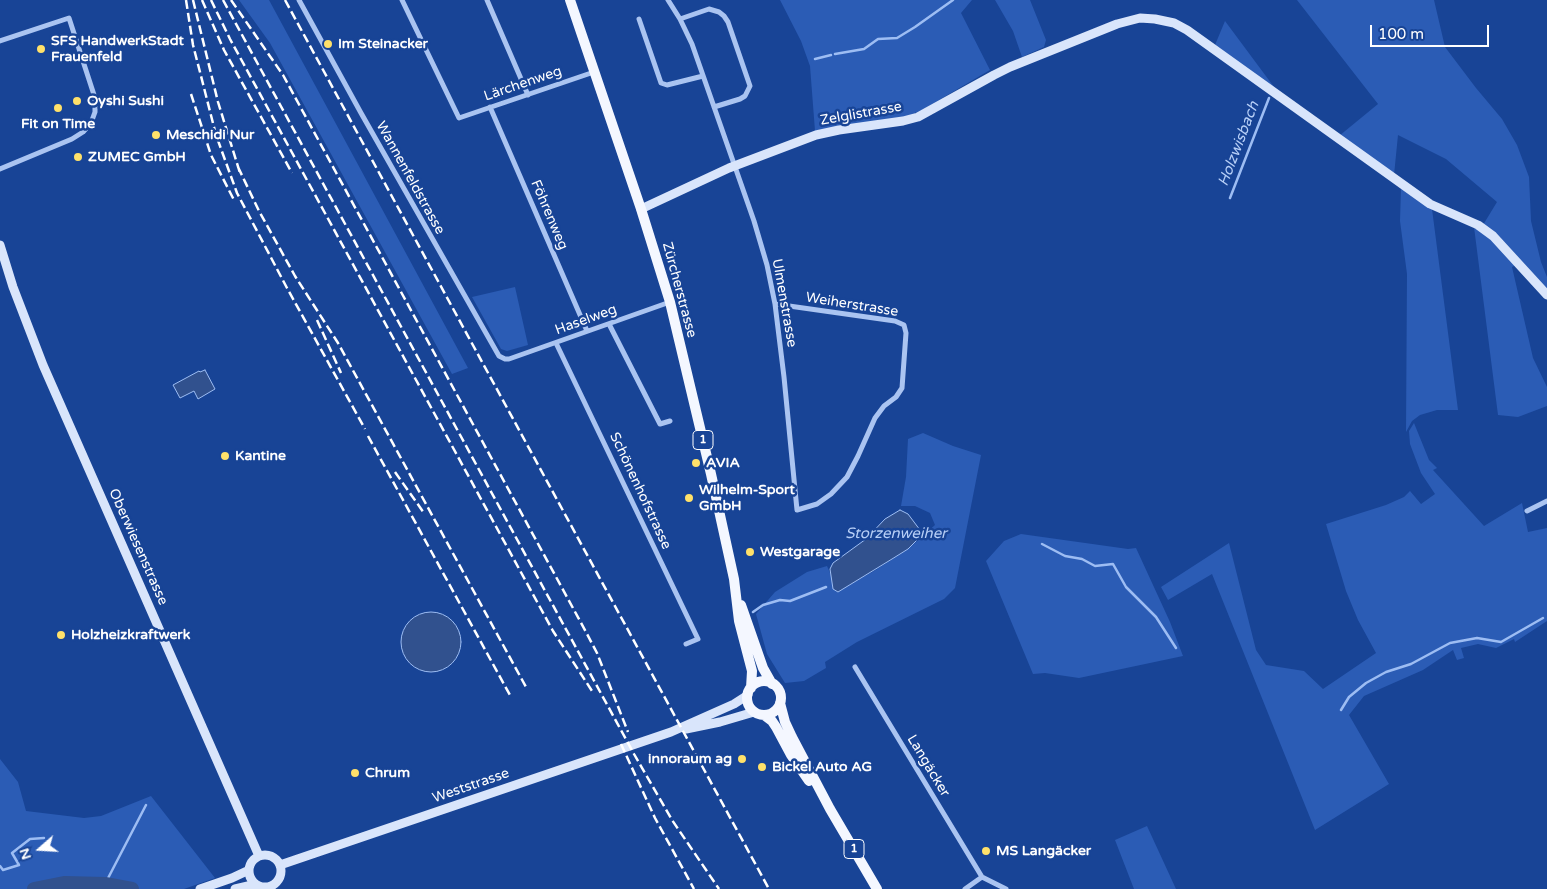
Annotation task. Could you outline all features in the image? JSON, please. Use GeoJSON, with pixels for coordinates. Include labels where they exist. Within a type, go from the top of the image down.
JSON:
{"type":"FeatureCollection","features":[{"type":"Feature","properties":{"kind":"main road","name":"Zürcherstrasse"},"geometry":{"type":"LineString","coordinates":[[570,0],[641,209],[670,302],[737,594],[763,668],[772,684]]}},
{"type":"Feature","properties":{"kind":"main road","name":"Zürcherstrasse"},"geometry":{"type":"LineString","coordinates":[[737,594],[739,621],[752,671],[749,691]]}},
{"type":"Feature","properties":{"kind":"main road"},"geometry":{"type":"LineString","coordinates":[[759,682],[772,684],[779,690],[780,703],[774,712],[759,713],[748,704],[749,691],[759,682]]}},
{"type":"Feature","properties":{"kind":"main road","name":"1"},"geometry":{"type":"LineString","coordinates":[[780,703],[785,722],[806,772]]}},
{"type":"Feature","properties":{"kind":"main road","name":"1"},"geometry":{"type":"LineString","coordinates":[[759,713],[772,721],[791,755],[806,772],[830,810],[877,889]]}},
{"type":"Feature","properties":{"kind":"street","name":"Wannenfeldstrasse"},"geometry":{"type":"LineString","coordinates":[[299,0],[360,113],[497,354],[501,358],[509,359]]}},
{"type":"Feature","properties":{"kind":"street","name":"Lärchenweg"},"geometry":{"type":"LineString","coordinates":[[402,0],[459,118],[594,72]]}},
{"type":"Feature","properties":{"kind":"street"},"geometry":{"type":"LineString","coordinates":[[487,0],[528,95]]}},
{"type":"Feature","properties":{"kind":"street","name":"Ulmenstrasse"},"geometry":{"type":"LineString","coordinates":[[668,0],[680,19],[703,76],[768,266],[775,304],[797,510]]}},
{"type":"Feature","properties":{"kind":"street"},"geometry":{"type":"LineString","coordinates":[[680,19],[710,9],[719,12],[728,22],[750,86],[745,96],[740,99],[714,107]]}},
{"type":"Feature","properties":{"kind":"street"},"geometry":{"type":"LineString","coordinates":[[0,41],[70,18],[95,98],[95,112],[91,123],[83,132],[72,139],[0,169]]}},
{"type":"Feature","properties":{"kind":"street","name":"Zelglistrasse"},"geometry":{"type":"LineString","coordinates":[[641,209],[734,166],[821,134],[918,117],[994,75],[1054,49],[1117,24],[1140,18],[1155,19],[1174,23],[1210,46],[1430,204],[1478,225],[1493,236],[1547,295]]}},
{"type":"Feature","properties":{"kind":"street"},"geometry":{"type":"LineString","coordinates":[[639,19],[661,83],[667,86],[703,76]]}},
{"type":"Feature","properties":{"kind":"street","name":"Föhrenweg"},"geometry":{"type":"LineString","coordinates":[[490,107],[587,331]]}},
{"type":"Feature","properties":{"kind":"street","name":"Oberwiesenstrasse"},"geometry":{"type":"LineString","coordinates":[[0,245],[43,364],[259,856]]}},
{"type":"Feature","properties":{"kind":"street","name":"Haselweg"},"geometry":{"type":"LineString","coordinates":[[509,359],[670,302]]}},
{"type":"Feature","properties":{"kind":"street","name":"Weiherstrasse"},"geometry":{"type":"LineString","coordinates":[[775,304],[896,321],[904,325],[906,333],[902,388],[896,397],[884,406],[875,418],[847,477],[831,494],[817,504],[797,510]]}},
{"type":"Feature","properties":{"kind":"street"},"geometry":{"type":"LineString","coordinates":[[609,324],[660,424],[670,421]]}},
{"type":"Feature","properties":{"kind":"street","name":"Schönenhofstrasse"},"geometry":{"type":"LineString","coordinates":[[556,342],[698,639],[686,644]]}},
{"type":"Feature","properties":{"kind":"street"},"geometry":{"type":"LineString","coordinates":[[1527,511],[1547,501]]}},
{"type":"Feature","properties":{"kind":"street","name":"Langäcker"},"geometry":{"type":"LineString","coordinates":[[855,667],[982,877]]}},
{"type":"Feature","properties":{"kind":"street","name":"Weststrasse"},"geometry":{"type":"LineString","coordinates":[[280,865],[671,732],[734,704],[749,691]]}},
{"type":"Feature","properties":{"kind":"street","name":"Weststrasse"},"geometry":{"type":"LineString","coordinates":[[671,732],[759,713]]}},
{"type":"Feature","properties":{"kind":"street"},"geometry":{"type":"LineString","coordinates":[[200,889],[236,877],[248,870],[252,862],[259,856],[271,856],[277,860],[280,865],[280,878],[272,888],[248,886],[235,889]]}},
{"type":"Feature","properties":{"kind":"street"},"geometry":{"type":"LineString","coordinates":[[248,870],[250,878],[256,886]]}},
{"type":"Feature","properties":{"kind":"street"},"geometry":{"type":"LineString","coordinates":[[965,889],[982,877],[1006,889]]}},
{"type":"Feature","properties":{"kind":"shaded area"},"geometry":{"type":"Polygon","coordinates":[[[239,0],[269,0],[468,368],[452,374],[270,43],[239,0]]]}},
{"type":"Feature","properties":{"kind":"shaded area"},"geometry":{"type":"Polygon","coordinates":[[[780,0],[972,0],[961,13],[990,70],[922,110],[905,117],[815,131],[810,66],[801,41],[780,0]]]}},
{"type":"Feature","properties":{"kind":"shaded area"},"geometry":{"type":"Polygon","coordinates":[[[995,0],[1030,0],[1046,40],[1044,47],[1022,57],[1013,31],[995,0]]]}},
{"type":"Feature","properties":{"kind":"shaded area"},"geometry":{"type":"Polygon","coordinates":[[[1297,0],[1434,0],[1445,47],[1502,119],[1517,145],[1529,177],[1531,221],[1541,262],[1547,277],[1547,291],[1483,225],[1497,202],[1446,159],[1398,135],[1394,175],[1339,136],[1378,104],[1297,0]]]}},
{"type":"Feature","properties":{"kind":"shaded area"},"geometry":{"type":"Polygon","coordinates":[[[1225,21],[1277,91],[1215,45],[1225,21]]]}},
{"type":"Feature","properties":{"kind":"shaded area"},"geometry":{"type":"Polygon","coordinates":[[[1401,188],[1432,209],[1458,410],[1437,410],[1420,415],[1412,421],[1406,432],[1407,274],[1400,221],[1401,188]]]}},
{"type":"Feature","properties":{"kind":"shaded area"},"geometry":{"type":"Polygon","coordinates":[[[1474,227],[1492,239],[1516,265],[1512,267],[1533,358],[1547,387],[1547,406],[1518,417],[1498,415],[1474,227]]]}},
{"type":"Feature","properties":{"kind":"shaded area"},"geometry":{"type":"Polygon","coordinates":[[[515,287],[528,345],[507,351],[501,349],[472,297],[515,287]]]}},
{"type":"Feature","properties":{"kind":"shaded area"},"geometry":{"type":"Polygon","coordinates":[[[1414,423],[1429,460],[1437,468],[1433,470],[1484,526],[1522,503],[1528,532],[1547,528],[1547,621],[1515,642],[1514,639],[1496,648],[1478,644],[1461,648],[1464,658],[1457,660],[1453,650],[1423,670],[1364,696],[1349,715],[1389,784],[1315,830],[1212,574],[1168,600],[1161,587],[1229,543],[1256,650],[1266,665],[1304,671],[1323,689],[1376,653],[1358,620],[1346,591],[1326,524],[1386,505],[1404,497],[1410,491],[1421,504],[1435,494],[1421,473],[1410,444],[1409,431],[1414,423]]]}},
{"type":"Feature","properties":{"kind":"shaded area"},"geometry":{"type":"Polygon","coordinates":[[[923,433],[953,446],[981,455],[955,588],[944,599],[857,642],[825,662],[826,668],[804,681],[785,683],[767,654],[756,614],[775,592],[807,572],[827,566],[837,589],[845,587],[908,549],[935,525],[930,513],[915,506],[901,506],[906,477],[908,439],[923,433]]]}},
{"type":"Feature","properties":{"kind":"shaded area"},"geometry":{"type":"Polygon","coordinates":[[[1021,534],[1128,549],[1136,548],[1170,622],[1183,656],[1079,678],[1045,673],[1033,674],[986,561],[1004,541],[1021,534]]]}},
{"type":"Feature","properties":{"kind":"shaded area"},"geometry":{"type":"Polygon","coordinates":[[[0,759],[18,782],[26,811],[84,818],[101,816],[151,796],[215,878],[184,889],[0,889],[0,759]]]}},
{"type":"Feature","properties":{"kind":"shaded area"},"geometry":{"type":"Polygon","coordinates":[[[1147,826],[1176,889],[1134,889],[1115,840],[1147,826]]]}},
{"type":"Feature","properties":{"kind":"water"},"geometry":{"type":"Polygon","coordinates":[[[205,370],[215,389],[198,399],[194,391],[180,398],[173,385],[199,371],[205,370]]]}},
{"type":"Feature","properties":{"kind":"water","name":"Storzenweiher"},"geometry":{"type":"Polygon","coordinates":[[[900,510],[908,514],[923,534],[908,549],[838,592],[833,589],[830,569],[833,563],[866,539],[885,519],[900,510]]]}},
{"type":"Feature","properties":{"kind":"water"},"geometry":{"type":"Polygon","coordinates":[[[431,612],[448,617],[456,625],[461,642],[456,659],[448,667],[431,672],[414,667],[406,659],[401,642],[406,625],[414,617],[431,612]]]}},
{"type":"Feature","properties":{"kind":"waterway"},"geometry":{"type":"LineString","coordinates":[[835,54],[864,49],[878,39],[897,38],[953,0]]}},
{"type":"Feature","properties":{"kind":"waterway"},"geometry":{"type":"LineString","coordinates":[[815,59],[831,55]]}},
{"type":"Feature","properties":{"kind":"waterway","name":"Holzwisbach"},"geometry":{"type":"LineString","coordinates":[[1230,198],[1269,98]]}},
{"type":"Feature","properties":{"kind":"waterway"},"geometry":{"type":"LineString","coordinates":[[1042,544],[1065,556],[1082,559],[1095,566],[1113,564],[1126,587],[1156,617],[1176,648]]}},
{"type":"Feature","properties":{"kind":"waterway"},"geometry":{"type":"LineString","coordinates":[[753,612],[763,605],[780,600],[790,601],[826,587]]}},
{"type":"Feature","properties":{"kind":"waterway"},"geometry":{"type":"LineString","coordinates":[[1341,710],[1349,697],[1366,683],[1386,672],[1411,664],[1450,643],[1477,638],[1501,642],[1543,618]]}},
{"type":"Feature","properties":{"kind":"waterway"},"geometry":{"type":"LineString","coordinates":[[105,884],[146,805]]}},
{"type":"Feature","properties":{"kind":"waterway"},"geometry":{"type":"LineString","coordinates":[[0,866],[3,870],[19,865],[12,853],[30,839],[44,838]]}},
{"type":"Feature","properties":{"kind":"waterway"},"geometry":{"type":"LineString","coordinates":[[34,889],[64,883],[105,884],[132,889]]}},
{"type":"Feature","properties":{"kind":"railway"},"geometry":{"type":"LineString","coordinates":[[186,0],[193,45],[216,135],[237,193],[365,429]]}},
{"type":"Feature","properties":{"kind":"railway"},"geometry":{"type":"LineString","coordinates":[[193,0],[218,102],[240,173]]}},
{"type":"Feature","properties":{"kind":"railway"},"geometry":{"type":"LineString","coordinates":[[202,0],[224,50],[292,173]]}},
{"type":"Feature","properties":{"kind":"railway"},"geometry":{"type":"LineString","coordinates":[[211,0],[230,39],[553,631],[594,694]]}},
{"type":"Feature","properties":{"kind":"railway"},"geometry":{"type":"LineString","coordinates":[[223,0],[634,754],[672,820],[719,889]]}},
{"type":"Feature","properties":{"kind":"railway"},"geometry":{"type":"LineString","coordinates":[[231,0],[283,75],[586,632],[597,653],[628,732]]}},
{"type":"Feature","properties":{"kind":"railway"},"geometry":{"type":"LineString","coordinates":[[285,0],[769,889]]}},
{"type":"Feature","properties":{"kind":"railway"},"geometry":{"type":"LineString","coordinates":[[191,94],[211,155],[235,202]]}},
{"type":"Feature","properties":{"kind":"railway"},"geometry":{"type":"LineString","coordinates":[[238,167],[259,211],[295,276],[338,343],[526,687]]}},
{"type":"Feature","properties":{"kind":"railway"},"geometry":{"type":"LineString","coordinates":[[317,320],[341,373]]}},
{"type":"Feature","properties":{"kind":"railway"},"geometry":{"type":"LineString","coordinates":[[368,436],[511,697]]}},
{"type":"Feature","properties":{"kind":"railway"},"geometry":{"type":"LineString","coordinates":[[395,472],[424,513]]}},
{"type":"Feature","properties":{"kind":"railway"},"geometry":{"type":"LineString","coordinates":[[621,744],[655,818],[694,889]]}},
{"type":"Feature","properties":{"kind":"place","name":"Im Steinacker"},"geometry":{"type":"Point","coordinates":[328,44]}},
{"type":"Feature","properties":{"kind":"place","name":"SFS HandwerkStadt Frauenfeld"},"geometry":{"type":"Point","coordinates":[41,49]}},
{"type":"Feature","properties":{"kind":"place","name":"Oyshi Sushi"},"geometry":{"type":"Point","coordinates":[77,101]}},
{"type":"Feature","properties":{"kind":"place","name":"Fit on Time"},"geometry":{"type":"Point","coordinates":[58,108]}},
{"type":"Feature","properties":{"kind":"place","name":"Meschidi Nur"},"geometry":{"type":"Point","coordinates":[156,135]}},
{"type":"Feature","properties":{"kind":"place","name":"ZUMEC GmbH"},"geometry":{"type":"Point","coordinates":[78,157]}},
{"type":"Feature","properties":{"kind":"place","name":"Kantine"},"geometry":{"type":"Point","coordinates":[225,456]}},
{"type":"Feature","properties":{"kind":"place","name":"AVIA"},"geometry":{"type":"Point","coordinates":[696,463]}},
{"type":"Feature","properties":{"kind":"place","name":"Wilhelm-Sport GmbH"},"geometry":{"type":"Point","coordinates":[689,498]}},
{"type":"Feature","properties":{"kind":"place","name":"Westgarage"},"geometry":{"type":"Point","coordinates":[750,552]}},
{"type":"Feature","properties":{"kind":"place","name":"Holzheizkraftwerk"},"geometry":{"type":"Point","coordinates":[61,635]}},
{"type":"Feature","properties":{"kind":"place","name":"innoraum ag"},"geometry":{"type":"Point","coordinates":[742,759]}},
{"type":"Feature","properties":{"kind":"place","name":"Bickel Auto AG"},"geometry":{"type":"Point","coordinates":[762,767]}},
{"type":"Feature","properties":{"kind":"place","name":"Chrum"},"geometry":{"type":"Point","coordinates":[355,773]}},
{"type":"Feature","properties":{"kind":"place","name":"MS Langäcker"},"geometry":{"type":"Point","coordinates":[986,851]}}]}
